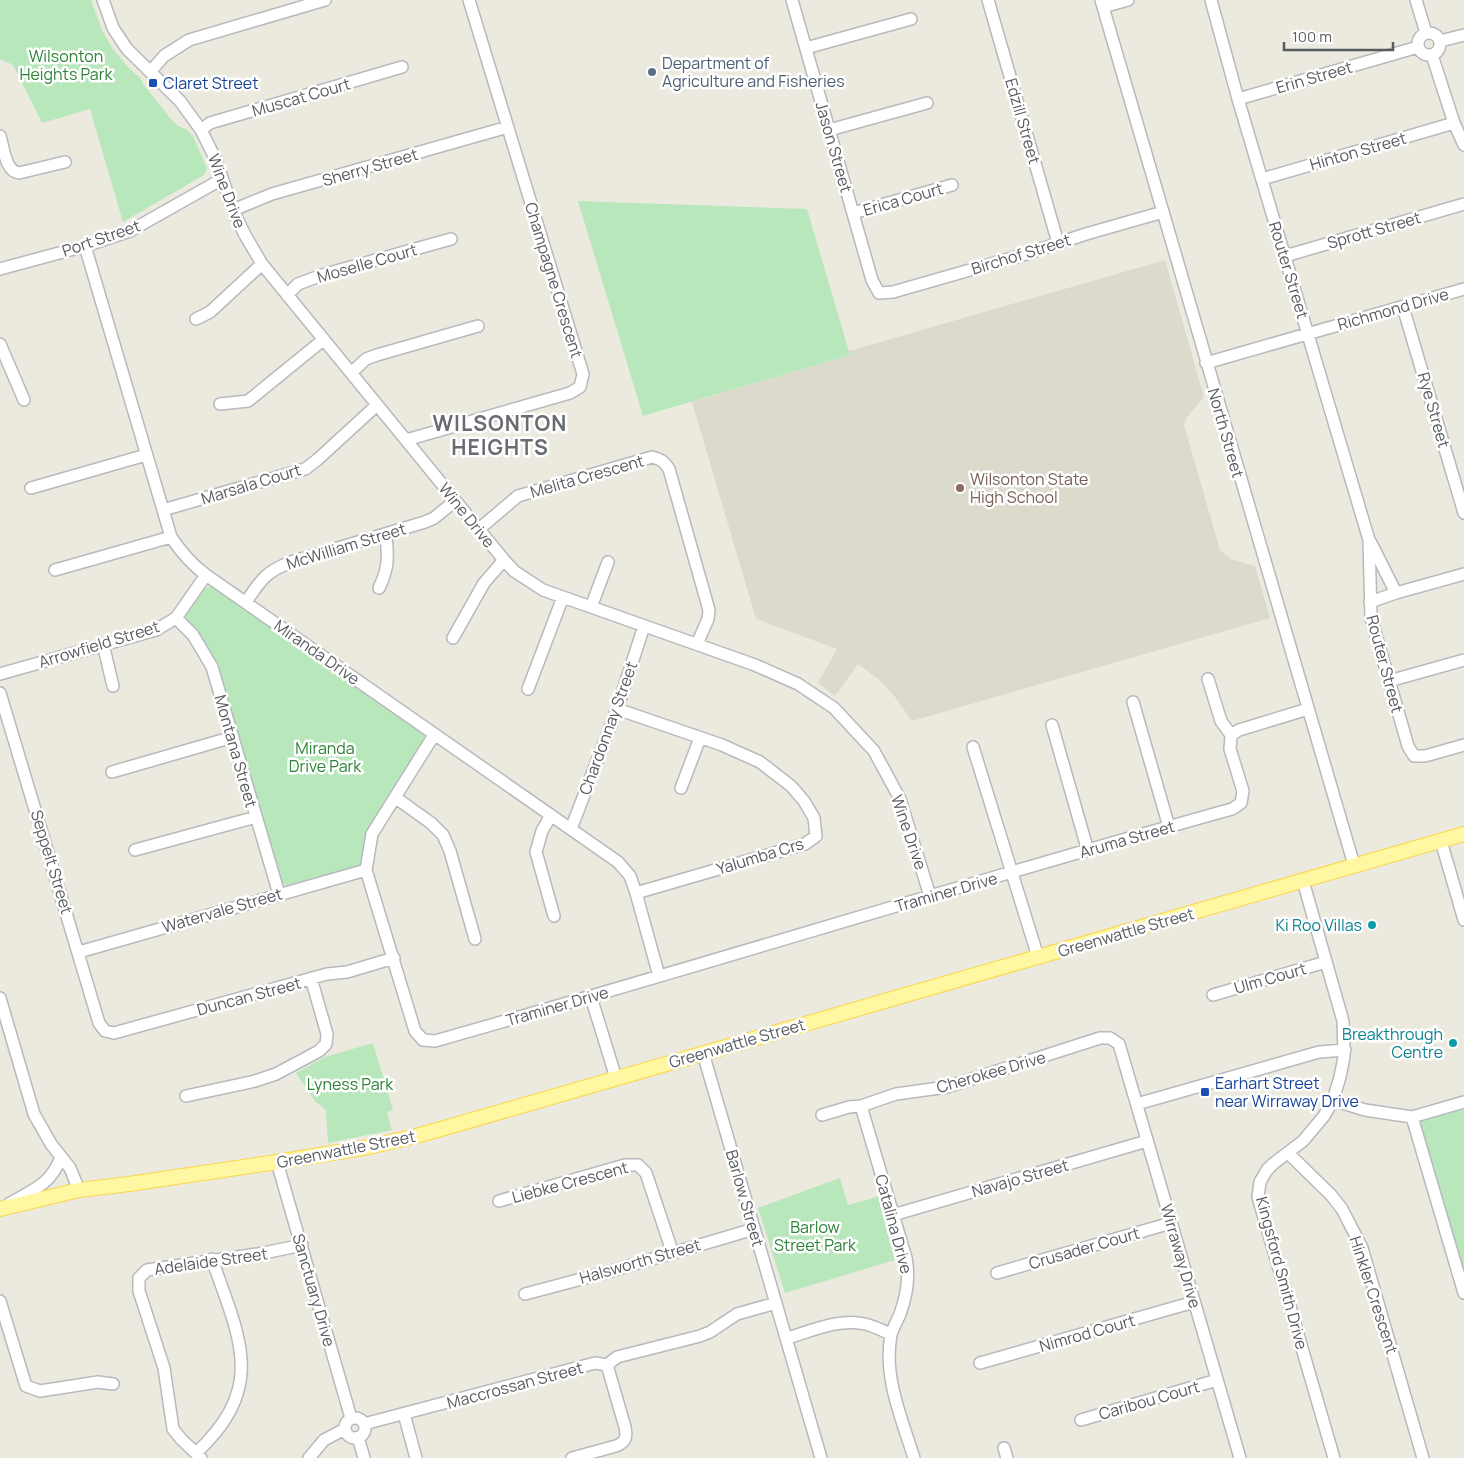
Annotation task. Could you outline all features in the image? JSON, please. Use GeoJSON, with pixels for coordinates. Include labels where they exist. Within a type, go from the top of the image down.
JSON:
{"type":"FeatureCollection","features":[{"type":"Feature","properties":{"kind":"main road","name":"Greenwattle Street"},"geometry":{"type":"LineString","coordinates":[[1,1209],[79,1190],[277,1162],[369,1147],[420,1135],[1464,834]]}},
{"type":"Feature","properties":{"kind":"street","name":"Wine Drive"},"geometry":{"type":"LineString","coordinates":[[103,0],[120,40],[137,60],[180,101],[201,130],[216,160],[233,210],[245,236],[262,264],[514,571],[530,582],[591,608],[755,665],[798,684],[834,708],[874,751],[900,799],[930,896]]}},
{"type":"Feature","properties":{"kind":"street"},"geometry":{"type":"LineString","coordinates":[[150,72],[164,56],[189,40],[325,0]]}},
{"type":"Feature","properties":{"kind":"street","name":"Champagne Crescent"},"geometry":{"type":"LineString","coordinates":[[406,440],[570,393],[580,386],[583,374],[470,0]]}},
{"type":"Feature","properties":{"kind":"street","name":"Jason Street"},"geometry":{"type":"LineString","coordinates":[[792,0],[872,280],[880,292]]}},
{"type":"Feature","properties":{"kind":"street","name":"Edzill Street"},"geometry":{"type":"LineString","coordinates":[[988,0],[1058,243]]}},
{"type":"Feature","properties":{"kind":"street"},"geometry":{"type":"LineString","coordinates":[[1102,3],[1128,0]]}},
{"type":"Feature","properties":{"kind":"street","name":"Router Street"},"geometry":{"type":"LineString","coordinates":[[1210,0],[1369,540],[1396,593]]}},
{"type":"Feature","properties":{"kind":"street"},"geometry":{"type":"LineString","coordinates":[[1416,0],[1426,33]]}},
{"type":"Feature","properties":{"kind":"street","name":"North Street"},"geometry":{"type":"LineString","coordinates":[[1102,3],[1354,865]]}},
{"type":"Feature","properties":{"kind":"street"},"geometry":{"type":"LineString","coordinates":[[806,48],[911,19]]}},
{"type":"Feature","properties":{"kind":"street"},"geometry":{"type":"LineString","coordinates":[[1426,33],[1435,34],[1440,42],[1439,50],[1432,55],[1425,55],[1418,47],[1420,37],[1426,33]]}},
{"type":"Feature","properties":{"kind":"street"},"geometry":{"type":"LineString","coordinates":[[1440,42],[1464,35]]}},
{"type":"Feature","properties":{"kind":"street","name":"Erin Street"},"geometry":{"type":"LineString","coordinates":[[1238,99],[1418,47]]}},
{"type":"Feature","properties":{"kind":"street"},"geometry":{"type":"LineString","coordinates":[[1432,55],[1454,123],[1464,145]]}},
{"type":"Feature","properties":{"kind":"street","name":"Muscat Court"},"geometry":{"type":"LineString","coordinates":[[201,130],[210,123],[402,67]]}},
{"type":"Feature","properties":{"kind":"street"},"geometry":{"type":"LineString","coordinates":[[829,130],[927,102]]}},
{"type":"Feature","properties":{"kind":"street","name":"Hinton Street"},"geometry":{"type":"LineString","coordinates":[[1262,179],[1454,123]]}},
{"type":"Feature","properties":{"kind":"street","name":"Sherry Street"},"geometry":{"type":"LineString","coordinates":[[233,210],[272,194],[508,127]]}},
{"type":"Feature","properties":{"kind":"street"},"geometry":{"type":"LineString","coordinates":[[0,136],[10,168],[15,173],[65,162]]}},
{"type":"Feature","properties":{"kind":"street","name":"Port Street"},"geometry":{"type":"LineString","coordinates":[[0,269],[85,246],[130,231],[222,179]]}},
{"type":"Feature","properties":{"kind":"street","name":"Erica Court"},"geometry":{"type":"LineString","coordinates":[[853,213],[952,185]]}},
{"type":"Feature","properties":{"kind":"street","name":"Sprott Street"},"geometry":{"type":"LineString","coordinates":[[1284,256],[1464,204]]}},
{"type":"Feature","properties":{"kind":"street","name":"Birchof Street"},"geometry":{"type":"LineString","coordinates":[[880,292],[893,292],[1163,212]]}},
{"type":"Feature","properties":{"kind":"street","name":"Moselle Court"},"geometry":{"type":"LineString","coordinates":[[287,295],[298,284],[322,275],[452,239]]}},
{"type":"Feature","properties":{"kind":"street","name":"Miranda Drive"},"geometry":{"type":"LineString","coordinates":[[85,246],[171,537],[193,566],[618,862],[630,876],[659,976]]}},
{"type":"Feature","properties":{"kind":"street"},"geometry":{"type":"LineString","coordinates":[[196,319],[210,312],[262,264]]}},
{"type":"Feature","properties":{"kind":"street","name":"Richmond Drive"},"geometry":{"type":"LineString","coordinates":[[1206,364],[1464,289]]}},
{"type":"Feature","properties":{"kind":"street","name":"Rye Street"},"geometry":{"type":"LineString","coordinates":[[1403,306],[1464,513]]}},
{"type":"Feature","properties":{"kind":"street"},"geometry":{"type":"LineString","coordinates":[[351,373],[366,359],[478,326]]}},
{"type":"Feature","properties":{"kind":"street"},"geometry":{"type":"LineString","coordinates":[[220,404],[248,401],[323,340]]}},
{"type":"Feature","properties":{"kind":"street"},"geometry":{"type":"LineString","coordinates":[[0,344],[24,400]]}},
{"type":"Feature","properties":{"kind":"street","name":"Marsala Court"},"geometry":{"type":"LineString","coordinates":[[163,510],[305,469],[377,405]]}},
{"type":"Feature","properties":{"kind":"street"},"geometry":{"type":"LineString","coordinates":[[31,488],[146,455]]}},
{"type":"Feature","properties":{"kind":"street","name":"Melita Crescent"},"geometry":{"type":"LineString","coordinates":[[479,529],[518,496],[652,457],[659,459],[669,469],[708,604],[708,619],[697,644]]}},
{"type":"Feature","properties":{"kind":"street","name":"McWilliam Street"},"geometry":{"type":"LineString","coordinates":[[246,602],[271,570],[291,562],[425,522],[434,518],[455,501]]}},
{"type":"Feature","properties":{"kind":"street"},"geometry":{"type":"LineString","coordinates":[[379,588],[388,565],[386,534]]}},
{"type":"Feature","properties":{"kind":"street"},"geometry":{"type":"LineString","coordinates":[[55,570],[171,537]]}},
{"type":"Feature","properties":{"kind":"street","name":"Router Street"},"geometry":{"type":"LineString","coordinates":[[1369,540],[1371,618],[1408,746],[1414,756],[1425,756],[1464,745]]}},
{"type":"Feature","properties":{"kind":"street"},"geometry":{"type":"LineString","coordinates":[[453,638],[484,583],[504,560]]}},
{"type":"Feature","properties":{"kind":"street"},"geometry":{"type":"LineString","coordinates":[[591,608],[608,562]]}},
{"type":"Feature","properties":{"kind":"street"},"geometry":{"type":"LineString","coordinates":[[1370,602],[1464,574]]}},
{"type":"Feature","properties":{"kind":"street","name":"Arrowfield Street"},"geometry":{"type":"LineString","coordinates":[[0,674],[156,630],[176,618],[206,575]]}},
{"type":"Feature","properties":{"kind":"street"},"geometry":{"type":"LineString","coordinates":[[528,689],[563,597]]}},
{"type":"Feature","properties":{"kind":"street","name":"Montana Street"},"geometry":{"type":"LineString","coordinates":[[176,618],[193,635],[212,667],[279,894]]}},
{"type":"Feature","properties":{"kind":"street","name":"Chardonnay Street"},"geometry":{"type":"LineString","coordinates":[[571,829],[617,709],[644,626]]}},
{"type":"Feature","properties":{"kind":"street"},"geometry":{"type":"LineString","coordinates":[[103,644],[114,686]]}},
{"type":"Feature","properties":{"kind":"street"},"geometry":{"type":"LineString","coordinates":[[1390,681],[1464,660]]}},
{"type":"Feature","properties":{"kind":"street"},"geometry":{"type":"LineString","coordinates":[[1208,679],[1221,722],[1231,735],[1239,730],[1308,709]]}},
{"type":"Feature","properties":{"kind":"street","name":"Seppelt Street"},"geometry":{"type":"LineString","coordinates":[[0,693],[100,1023],[105,1031]]}},
{"type":"Feature","properties":{"kind":"street"},"geometry":{"type":"LineString","coordinates":[[1132,702],[1169,827]]}},
{"type":"Feature","properties":{"kind":"street","name":"Yalumba Crs"},"geometry":{"type":"LineString","coordinates":[[617,709],[744,754],[760,762],[778,774],[804,801],[814,818],[816,836],[805,844],[636,893]]}},
{"type":"Feature","properties":{"kind":"street"},"geometry":{"type":"LineString","coordinates":[[1052,725],[1088,851]]}},
{"type":"Feature","properties":{"kind":"street","name":"Traminer Drive"},"geometry":{"type":"LineString","coordinates":[[434,734],[372,834],[366,870],[415,1032],[423,1040],[435,1041],[591,997],[1012,873]]}},
{"type":"Feature","properties":{"kind":"street","name":"Aruma Street"},"geometry":{"type":"LineString","coordinates":[[1012,873],[1232,809],[1241,803],[1243,791],[1230,748],[1231,735]]}},
{"type":"Feature","properties":{"kind":"street"},"geometry":{"type":"LineString","coordinates":[[112,772],[233,737]]}},
{"type":"Feature","properties":{"kind":"street"},"geometry":{"type":"LineString","coordinates":[[681,788],[700,738]]}},
{"type":"Feature","properties":{"kind":"street"},"geometry":{"type":"LineString","coordinates":[[973,747],[1038,958]]}},
{"type":"Feature","properties":{"kind":"street"},"geometry":{"type":"LineString","coordinates":[[396,798],[431,823],[443,835],[450,851],[475,939]]}},
{"type":"Feature","properties":{"kind":"street"},"geometry":{"type":"LineString","coordinates":[[551,815],[542,831],[536,852],[554,916]]}},
{"type":"Feature","properties":{"kind":"street"},"geometry":{"type":"LineString","coordinates":[[135,850],[256,817]]}},
{"type":"Feature","properties":{"kind":"street"},"geometry":{"type":"LineString","coordinates":[[1441,841],[1464,920]]}},
{"type":"Feature","properties":{"kind":"street","name":"Watervale Street"},"geometry":{"type":"LineString","coordinates":[[79,952],[366,870]]}},
{"type":"Feature","properties":{"kind":"street","name":"Kingsford Smith Drive"},"geometry":{"type":"LineString","coordinates":[[1303,881],[1343,1021],[1345,1050],[1333,1100],[1324,1116],[1303,1141],[1267,1170],[1260,1182],[1258,1198],[1334,1458]]}},
{"type":"Feature","properties":{"kind":"street","name":"Duncan Street"},"geometry":{"type":"LineString","coordinates":[[105,1031],[114,1033],[311,978],[347,972],[394,958]]}},
{"type":"Feature","properties":{"kind":"street","name":"Ulm Court"},"geometry":{"type":"LineString","coordinates":[[1214,994],[1326,962]]}},
{"type":"Feature","properties":{"kind":"street"},"geometry":{"type":"LineString","coordinates":[[186,1096],[255,1081],[276,1074],[319,1051],[326,1044],[327,1034],[311,978]]}},
{"type":"Feature","properties":{"kind":"street"},"geometry":{"type":"LineString","coordinates":[[591,997],[616,1078]]}},
{"type":"Feature","properties":{"kind":"street"},"geometry":{"type":"LineString","coordinates":[[0,998],[34,1114],[40,1128],[70,1168],[79,1190]]}},
{"type":"Feature","properties":{"kind":"street","name":"Cherokee Drive"},"geometry":{"type":"LineString","coordinates":[[822,1115],[849,1107],[860,1106],[896,1094],[947,1087],[1100,1038],[1110,1038],[1119,1044],[1123,1054]]}},
{"type":"Feature","properties":{"kind":"street"},"geometry":{"type":"LineString","coordinates":[[1137,1104],[1319,1052],[1345,1050]]}},
{"type":"Feature","properties":{"kind":"street","name":"Barlow Street"},"geometry":{"type":"LineString","coordinates":[[703,1053],[821,1458]]}},
{"type":"Feature","properties":{"kind":"street","name":"Wirraway Drive"},"geometry":{"type":"LineString","coordinates":[[1123,1054],[1240,1458]]}},
{"type":"Feature","properties":{"kind":"street"},"geometry":{"type":"LineString","coordinates":[[1333,1100],[1365,1110],[1412,1117],[1464,1102]]}},
{"type":"Feature","properties":{"kind":"street","name":"Catalina Drive"},"geometry":{"type":"LineString","coordinates":[[860,1106],[906,1258],[909,1275],[903,1305],[891,1334],[889,1358],[890,1378],[914,1458]]}},
{"type":"Feature","properties":{"kind":"street"},"geometry":{"type":"LineString","coordinates":[[1412,1117],[1462,1280],[1464,1293]]}},
{"type":"Feature","properties":{"kind":"street","name":"Navajo Street"},"geometry":{"type":"LineString","coordinates":[[893,1215],[1147,1141]]}},
{"type":"Feature","properties":{"kind":"street","name":"Hinkler Crescent"},"geometry":{"type":"LineString","coordinates":[[1288,1153],[1332,1196],[1342,1209],[1362,1248],[1423,1458]]}},
{"type":"Feature","properties":{"kind":"street"},"geometry":{"type":"LineString","coordinates":[[1,1209],[49,1179],[57,1169],[61,1157]]}},
{"type":"Feature","properties":{"kind":"street","name":"Sanctuary Drive"},"geometry":{"type":"LineString","coordinates":[[277,1162],[351,1418]]}},
{"type":"Feature","properties":{"kind":"street","name":"Liebke Crescent"},"geometry":{"type":"LineString","coordinates":[[499,1200],[625,1165],[638,1165],[646,1173],[672,1252]]}},
{"type":"Feature","properties":{"kind":"street","name":"Crusader Court"},"geometry":{"type":"LineString","coordinates":[[997,1273],[1171,1223]]}},
{"type":"Feature","properties":{"kind":"street","name":"Halsworth Street"},"geometry":{"type":"LineString","coordinates":[[525,1294],[608,1272],[754,1228]]}},
{"type":"Feature","properties":{"kind":"street","name":"Adelaide Street"},"geometry":{"type":"LineString","coordinates":[[198,1455],[180,1439],[173,1429],[164,1368],[139,1291],[139,1278],[147,1270],[212,1259],[272,1252],[302,1245]]}},
{"type":"Feature","properties":{"kind":"street"},"geometry":{"type":"LineString","coordinates":[[198,1455],[230,1412],[240,1387],[242,1370],[242,1352],[212,1259]]}},
{"type":"Feature","properties":{"kind":"street"},"geometry":{"type":"LineString","coordinates":[[0,1301],[26,1386],[40,1391],[98,1382],[113,1384]]}},
{"type":"Feature","properties":{"kind":"street","name":"Nimrod Court"},"geometry":{"type":"LineString","coordinates":[[980,1363],[1194,1302]]}},
{"type":"Feature","properties":{"kind":"street","name":"Maccrossan Street"},"geometry":{"type":"LineString","coordinates":[[364,1424],[595,1363],[608,1365],[617,1357],[710,1332],[738,1314],[776,1303]]}},
{"type":"Feature","properties":{"kind":"street"},"geometry":{"type":"LineString","coordinates":[[787,1338],[836,1324],[850,1322],[865,1324],[891,1334]]}},
{"type":"Feature","properties":{"kind":"street"},"geometry":{"type":"LineString","coordinates":[[572,1458],[622,1444],[625,1440],[625,1427],[608,1365]]}},
{"type":"Feature","properties":{"kind":"street","name":"Caribou Court"},"geometry":{"type":"LineString","coordinates":[[1081,1420],[1217,1380]]}},
{"type":"Feature","properties":{"kind":"street"},"geometry":{"type":"LineString","coordinates":[[404,1414],[416,1458]]}},
{"type":"Feature","properties":{"kind":"street"},"geometry":{"type":"LineString","coordinates":[[351,1418],[359,1419],[364,1424],[363,1432],[358,1437],[348,1435],[345,1429],[346,1422],[351,1418]]}},
{"type":"Feature","properties":{"kind":"street"},"geometry":{"type":"LineString","coordinates":[[309,1458],[324,1440],[345,1429]]}},
{"type":"Feature","properties":{"kind":"street"},"geometry":{"type":"LineString","coordinates":[[358,1437],[364,1458]]}},
{"type":"Feature","properties":{"kind":"shaded area","name":"Wilsonton State High School"},"geometry":{"type":"Polygon","coordinates":[[[1165,260],[1204,397],[1186,419],[1184,425],[1220,550],[1231,559],[1255,566],[1270,618],[912,721],[895,697],[878,679],[858,664],[835,696],[818,683],[837,649],[756,619],[692,402],[850,355],[849,351],[1165,260]]]}},
{"type":"Feature","properties":{"kind":"green space","name":"Wilsonton Heights Park"},"geometry":{"type":"Polygon","coordinates":[[[0,0],[91,0],[102,30],[113,49],[140,78],[171,119],[193,136],[207,168],[204,175],[123,222],[90,109],[42,123],[13,65],[0,59],[0,0]]]}},
{"type":"Feature","properties":{"kind":"green space"},"geometry":{"type":"Polygon","coordinates":[[[578,201],[807,209],[850,355],[643,416],[578,201]]]}},
{"type":"Feature","properties":{"kind":"green space","name":"Miranda Drive Park"},"geometry":{"type":"Polygon","coordinates":[[[212,586],[420,729],[423,734],[422,747],[365,839],[362,861],[354,869],[290,887],[280,879],[214,657],[186,618],[186,610],[205,588],[212,586]]]}},
{"type":"Feature","properties":{"kind":"green space","name":"Lyness Park"},"geometry":{"type":"Polygon","coordinates":[[[373,1043],[393,1110],[387,1112],[392,1130],[328,1143],[326,1110],[315,1101],[296,1073],[325,1057],[373,1043]]]}},
{"type":"Feature","properties":{"kind":"green space"},"geometry":{"type":"Polygon","coordinates":[[[1464,1107],[1464,1270],[1420,1124],[1424,1119],[1464,1107]]]}},
{"type":"Feature","properties":{"kind":"green space","name":"Barlow Street Park"},"geometry":{"type":"Polygon","coordinates":[[[840,1178],[848,1205],[880,1196],[883,1207],[881,1209],[895,1260],[785,1293],[758,1208],[840,1178]]]}},
{"type":"Feature","properties":{"kind":"place","name":"Department of Agriculture and Fisheries"},"geometry":{"type":"Point","coordinates":[652,72]}},
{"type":"Feature","properties":{"kind":"place","name":"Claret Street"},"geometry":{"type":"Point","coordinates":[153,83]}},
{"type":"Feature","properties":{"kind":"place","name":"Wilsonton State High School"},"geometry":{"type":"Point","coordinates":[960,488]}},
{"type":"Feature","properties":{"kind":"place","name":"Ki Roo Villas"},"geometry":{"type":"Point","coordinates":[1372,925]}},
{"type":"Feature","properties":{"kind":"place","name":"Breakthrough Centre"},"geometry":{"type":"Point","coordinates":[1453,1043]}},
{"type":"Feature","properties":{"kind":"place","name":"Earhart Street near Wirraway Drive"},"geometry":{"type":"Point","coordinates":[1205,1092]}},
{"type":"Feature","properties":{"kind":"district","name":"WILSONTON HEIGHTS"},"geometry":{"type":"Point","coordinates":[500,435]}}]}
